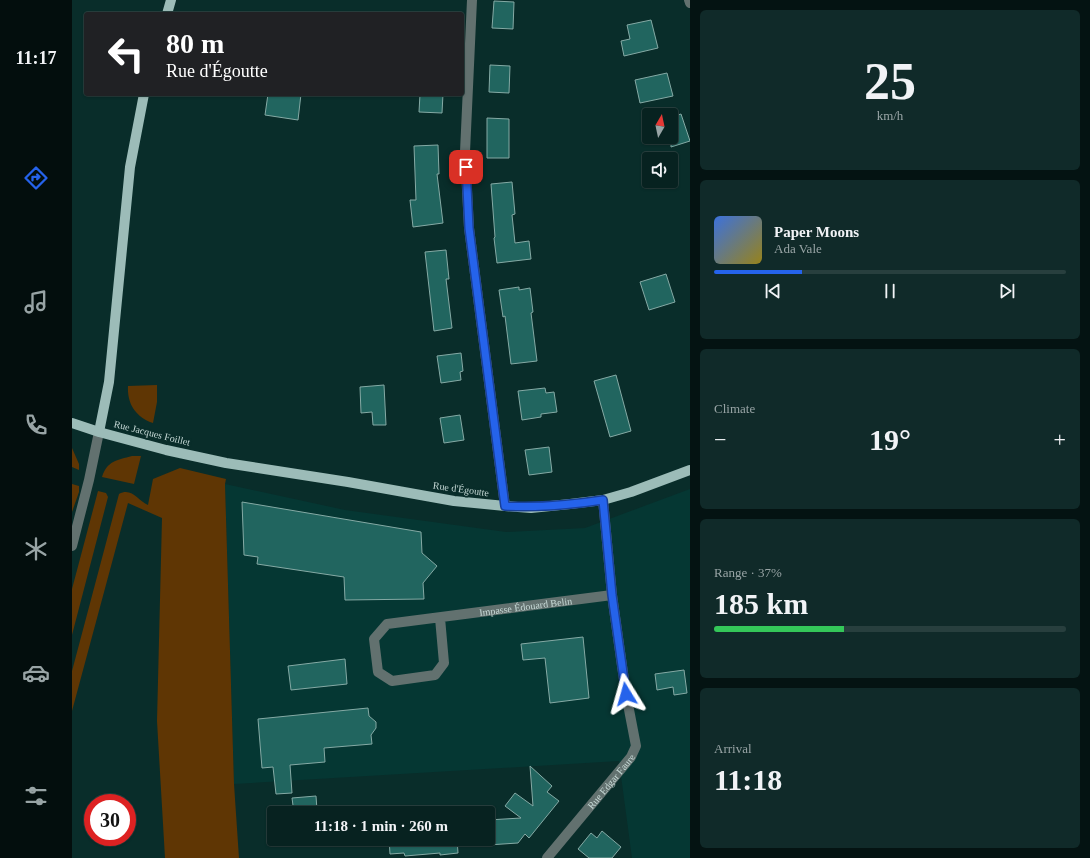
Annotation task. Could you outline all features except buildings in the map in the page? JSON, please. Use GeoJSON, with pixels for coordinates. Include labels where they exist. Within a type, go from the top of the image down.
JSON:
{"type":"FeatureCollection","features":[{"type":"Feature","properties":{"kind":"main road"},"geometry":{"type":"LineString","coordinates":[[168,12],[171,0]]}},
{"type":"Feature","properties":{"kind":"main road"},"geometry":{"type":"LineString","coordinates":[[99,432],[109,382],[130,167],[144,96]]}},
{"type":"Feature","properties":{"kind":"main road","name":"Rue Jacques Foillet"},"geometry":{"type":"LineString","coordinates":[[72,423],[166,450],[226,463]]}},
{"type":"Feature","properties":{"kind":"main road","name":"Rue d'Égoutte"},"geometry":{"type":"LineString","coordinates":[[226,463],[348,482],[454,501],[531,508],[603,500],[631,492],[690,470]]}},
{"type":"Feature","properties":{"kind":"street"},"geometry":{"type":"LineString","coordinates":[[472,0],[465,152],[468,213],[505,506]]}},
{"type":"Feature","properties":{"kind":"street"},"geometry":{"type":"LineString","coordinates":[[72,546],[99,432]]}},
{"type":"Feature","properties":{"kind":"street","name":"Rue Edgar Faure"},"geometry":{"type":"LineString","coordinates":[[547,858],[631,757],[636,746],[626,694],[612,595],[603,500]]}},
{"type":"Feature","properties":{"kind":"street","name":"Impasse Édouard Belin"},"geometry":{"type":"LineString","coordinates":[[440,618],[444,663],[435,675],[392,681],[378,672],[374,639],[387,624],[612,595]]}},
{"type":"Feature","properties":{"kind":"shaded area"},"geometry":{"type":"Polygon","coordinates":[[[157,385],[157,402],[153,423],[142,417],[134,409],[129,399],[128,386],[157,385]]]}},
{"type":"Feature","properties":{"kind":"shaded area"},"geometry":{"type":"Polygon","coordinates":[[[72,448],[79,464],[79,470],[72,467],[72,448]]]}},
{"type":"Feature","properties":{"kind":"shaded area"},"geometry":{"type":"Polygon","coordinates":[[[132,456],[141,456],[134,484],[102,477],[110,464],[117,460],[132,456]]]}},
{"type":"Feature","properties":{"kind":"shaded area"},"geometry":{"type":"Polygon","coordinates":[[[180,468],[226,479],[234,784],[239,858],[165,858],[157,721],[162,518],[128,503],[72,711],[72,671],[119,494],[124,492],[131,493],[148,505],[153,479],[180,468]]]}},
{"type":"Feature","properties":{"kind":"shaded area"},"geometry":{"type":"Polygon","coordinates":[[[72,484],[79,486],[79,492],[72,512],[72,484]]]}},
{"type":"Feature","properties":{"kind":"shaded area"},"geometry":{"type":"Polygon","coordinates":[[[225,484],[345,510],[506,532],[585,528],[690,489],[690,858],[632,858],[619,761],[234,784],[225,484]]]}},
{"type":"Feature","properties":{"kind":"shaded area"},"geometry":{"type":"Polygon","coordinates":[[[98,491],[106,493],[108,497],[72,635],[72,589],[98,491]]]}},
{"type":"Feature","properties":{"kind":"route"},"geometry":{"type":"LineString","coordinates":[[466,167],[469,228],[505,506],[531,508],[603,500],[612,595],[626,694]]}}]}
